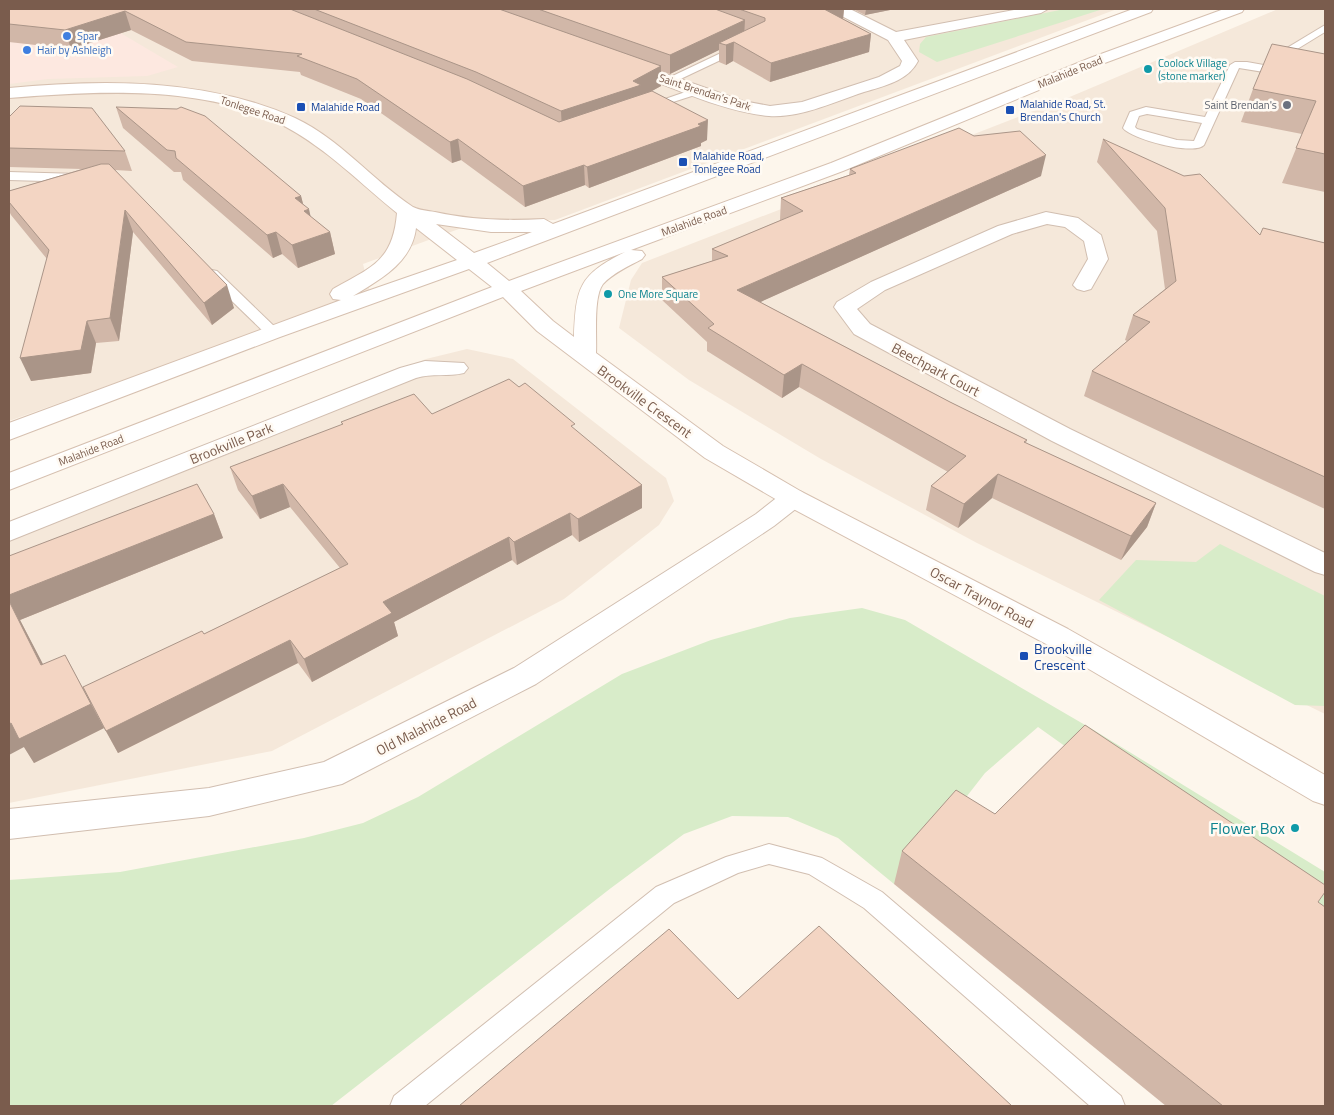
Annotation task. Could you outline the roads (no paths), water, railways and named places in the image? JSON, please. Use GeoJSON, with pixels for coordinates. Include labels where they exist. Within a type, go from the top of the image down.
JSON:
{"type":"FeatureCollection","features":[{"type":"Feature","properties":{"kind":"main road"},"geometry":{"type":"LineString","coordinates":[[839,9],[894,37],[1041,9]]}},
{"type":"Feature","properties":{"kind":"main road"},"geometry":{"type":"LineString","coordinates":[[9,432],[272,332],[472,261],[1146,9]]}},
{"type":"Feature","properties":{"kind":"main road","name":"Malahide Road"},"geometry":{"type":"LineString","coordinates":[[9,482],[422,320],[754,198],[1096,61],[1237,9]]}},
{"type":"Feature","properties":{"kind":"main road","name":"Saint Brendan's Park"},"geometry":{"type":"LineString","coordinates":[[608,59],[740,106],[770,111],[804,106],[885,80],[906,69],[910,62],[894,37]]}},
{"type":"Feature","properties":{"kind":"main road","name":"Tonlegee Road"},"geometry":{"type":"LineString","coordinates":[[9,93],[45,89],[200,94],[238,103],[291,122],[328,148],[507,289]]}},
{"type":"Feature","properties":{"kind":"main road"},"geometry":{"type":"LineString","coordinates":[[585,357],[588,302],[592,284],[618,263],[754,198]]}},
{"type":"Feature","properties":{"kind":"main road"},"geometry":{"type":"LineString","coordinates":[[272,332],[364,280],[390,262],[398,252],[406,233],[407,212],[473,226],[512,228],[571,223]]}},
{"type":"Feature","properties":{"kind":"main road","name":"Beechpark Court"},"geometry":{"type":"LineString","coordinates":[[1084,285],[1098,259],[1094,239],[1071,222],[1046,218],[1005,230],[878,286],[845,308],[862,329],[1061,436],[1325,565]]}},
{"type":"Feature","properties":{"kind":"main road","name":"Brookville Crescent"},"geometry":{"type":"LineString","coordinates":[[507,289],[532,315],[585,357],[714,452],[793,498]]}},
{"type":"Feature","properties":{"kind":"main road","name":"Brookville Park"},"geometry":{"type":"LineString","coordinates":[[9,532],[408,372],[425,368],[456,368]]}},
{"type":"Feature","properties":{"kind":"main road","name":"Oscar Traynor Road"},"geometry":{"type":"LineString","coordinates":[[793,498],[1058,637],[1325,791]]}},
{"type":"Feature","properties":{"kind":"main road","name":"Old Malahide Road"},"geometry":{"type":"LineString","coordinates":[[9,824],[209,802],[330,774],[525,676],[764,520],[793,498]]}},
{"type":"Feature","properties":{"kind":"lane"},"geometry":{"type":"LineString","coordinates":[[1260,68],[1325,28]]}},
{"type":"Feature","properties":{"kind":"lane"},"geometry":{"type":"LineString","coordinates":[[668,81],[749,42]]}},
{"type":"Feature","properties":{"kind":"lane"},"geometry":{"type":"LineString","coordinates":[[1208,121],[1146,110],[1134,114],[1129,128],[1133,132],[1177,144],[1198,145],[1235,65],[1325,79]]}},
{"type":"Feature","properties":{"kind":"lane"},"geometry":{"type":"LineString","coordinates":[[633,112],[696,91]]}},
{"type":"Feature","properties":{"kind":"lane"},"geometry":{"type":"LineString","coordinates":[[9,176],[93,179]]}},
{"type":"Feature","properties":{"kind":"lane"},"geometry":{"type":"LineString","coordinates":[[204,265],[245,308],[272,332]]}},
{"type":"Feature","properties":{"kind":"lane"},"geometry":{"type":"LineString","coordinates":[[404,1106],[665,894],[734,864],[769,854],[814,865],[872,900],[1111,1106]]}},
{"type":"Feature","properties":{"kind":"place","name":"Spar"},"geometry":{"type":"Point","coordinates":[67,36]}},
{"type":"Feature","properties":{"kind":"place","name":"Hair by Ashleigh"},"geometry":{"type":"Point","coordinates":[27,50]}},
{"type":"Feature","properties":{"kind":"place","name":"Coolock Village (stone marker)"},"geometry":{"type":"Point","coordinates":[1148,69]}},
{"type":"Feature","properties":{"kind":"place","name":"Saint Brendan's"},"geometry":{"type":"Point","coordinates":[1287,105]}},
{"type":"Feature","properties":{"kind":"place","name":"Malahide Road"},"geometry":{"type":"Point","coordinates":[301,107]}},
{"type":"Feature","properties":{"kind":"place","name":"Malahide Road, St. Brendan's Church"},"geometry":{"type":"Point","coordinates":[1010,110]}},
{"type":"Feature","properties":{"kind":"place","name":"Malahide Road, Tonlegee Road"},"geometry":{"type":"Point","coordinates":[683,162]}},
{"type":"Feature","properties":{"kind":"place","name":"One More Square"},"geometry":{"type":"Point","coordinates":[608,294]}},
{"type":"Feature","properties":{"kind":"place","name":"Brookville Crescent"},"geometry":{"type":"Point","coordinates":[1024,656]}},
{"type":"Feature","properties":{"kind":"place","name":"Flower Box"},"geometry":{"type":"Point","coordinates":[1295,828]}}]}
